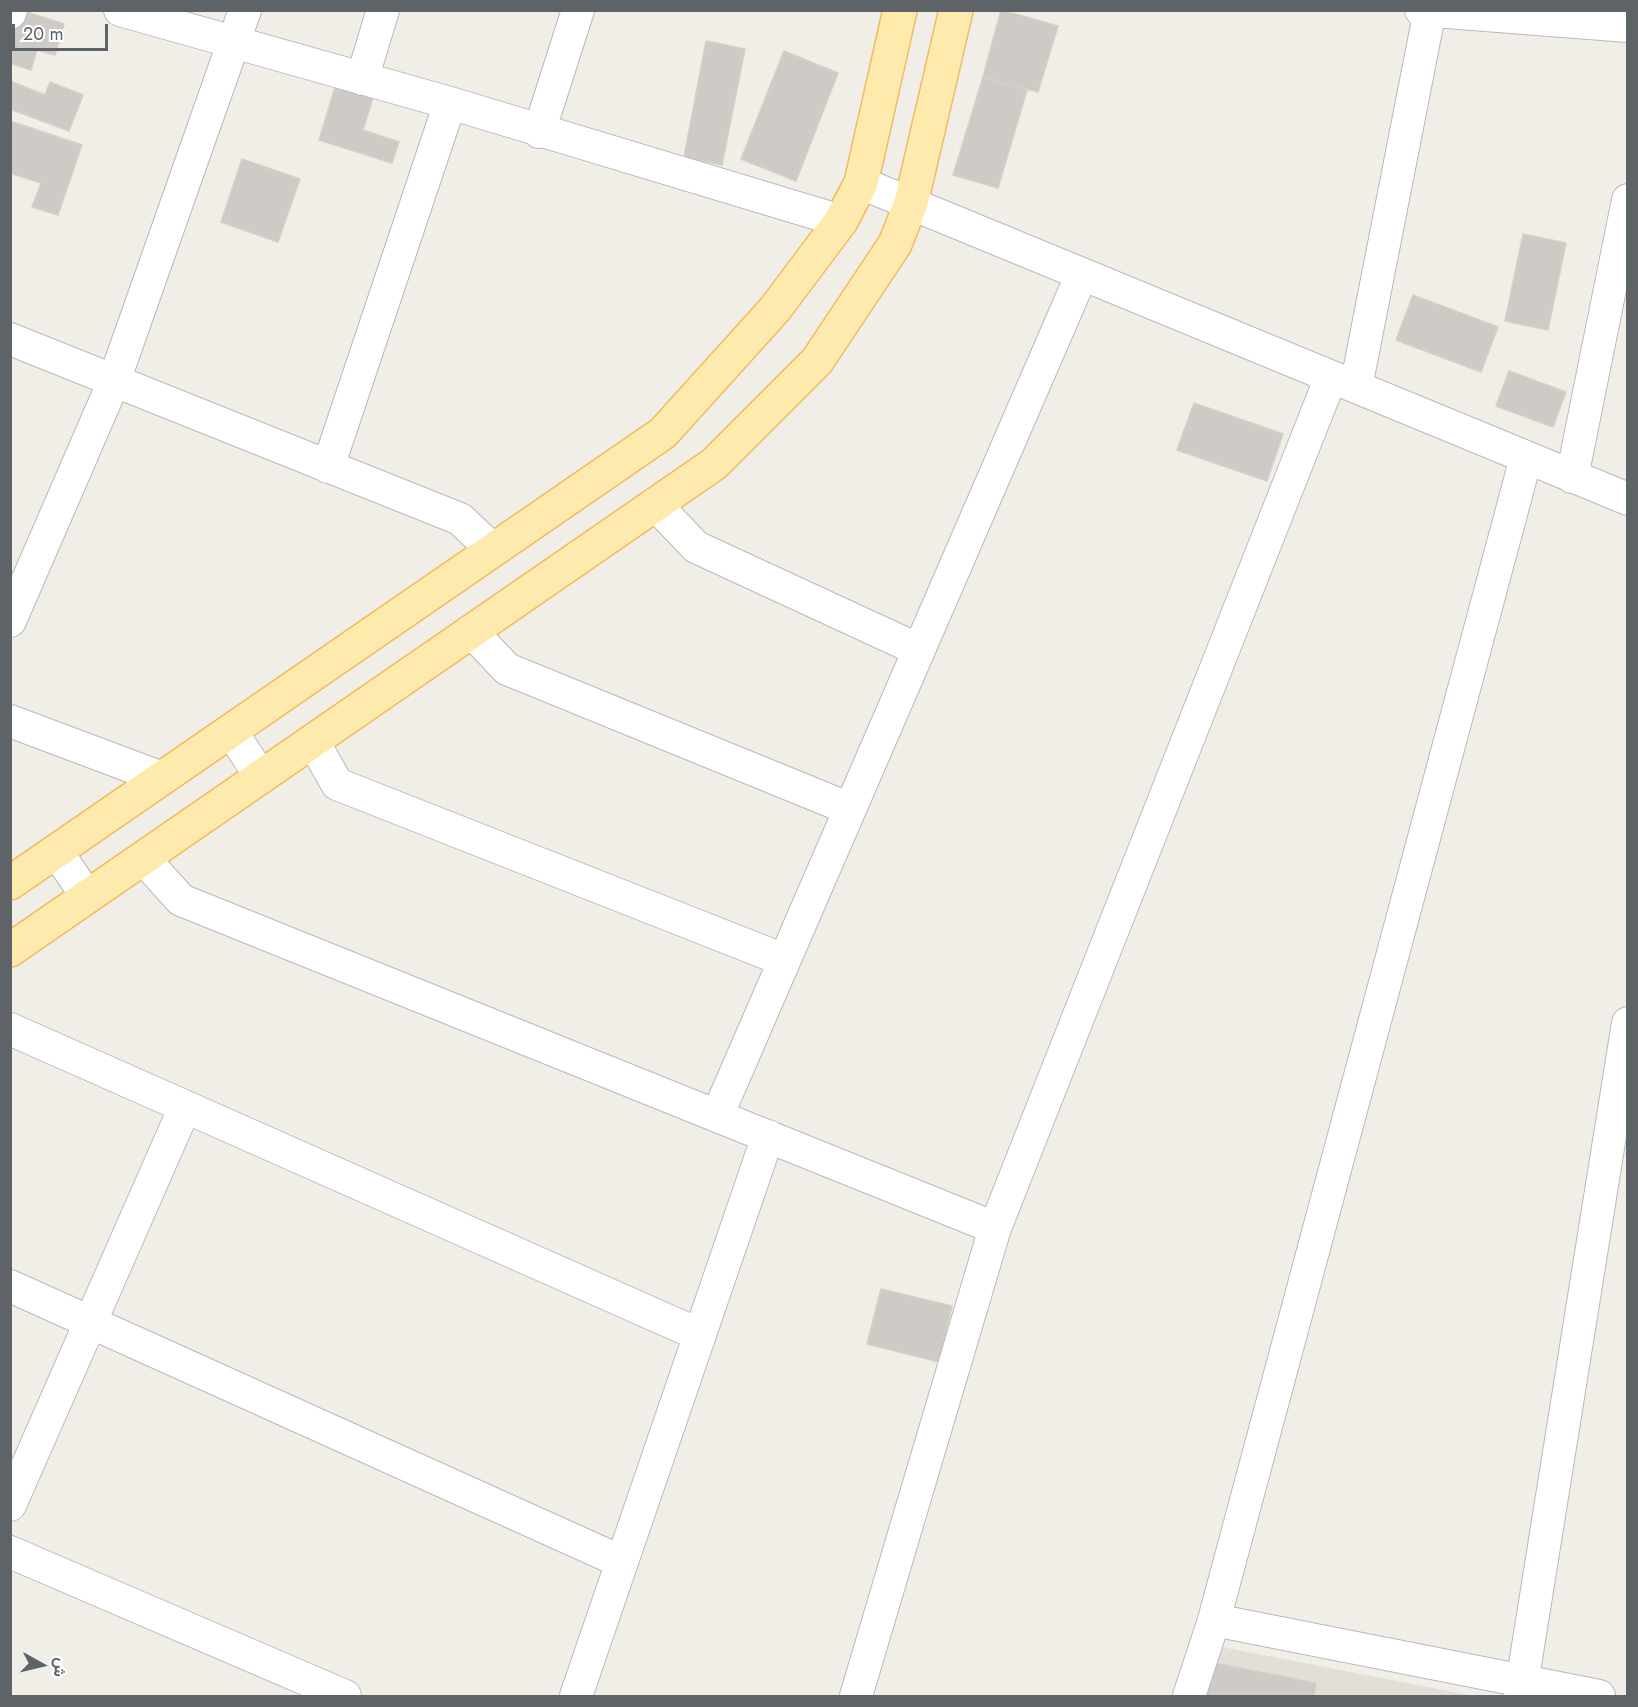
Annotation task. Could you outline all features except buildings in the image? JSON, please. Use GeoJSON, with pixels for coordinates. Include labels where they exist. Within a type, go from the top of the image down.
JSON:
{"type":"FeatureCollection","features":[{"type":"Feature","properties":{"kind":"main road"},"geometry":{"type":"LineString","coordinates":[[10,883],[663,433],[775,309],[841,221],[861,183],[900,10]]}},
{"type":"Feature","properties":{"kind":"main road"},"geometry":{"type":"LineString","coordinates":[[10,950],[714,464],[817,361],[895,244],[911,203],[956,10]]}},
{"type":"Feature","properties":{"kind":"street"},"geometry":{"type":"LineString","coordinates":[[120,10],[450,104],[841,221]]}},
{"type":"Feature","properties":{"kind":"street"},"geometry":{"type":"LineString","coordinates":[[10,621],[114,381],[245,10]]}},
{"type":"Feature","properties":{"kind":"street"},"geometry":{"type":"LineString","coordinates":[[363,79],[383,10]]}},
{"type":"Feature","properties":{"kind":"street"},"geometry":{"type":"LineString","coordinates":[[539,132],[578,10]]}},
{"type":"Feature","properties":{"kind":"street"},"geometry":{"type":"LineString","coordinates":[[856,1696],[995,1228],[1344,382],[1427,11],[1628,26]]}},
{"type":"Feature","properties":{"kind":"street"},"geometry":{"type":"LineString","coordinates":[[328,467],[450,104]]}},
{"type":"Feature","properties":{"kind":"street"},"geometry":{"type":"LineString","coordinates":[[861,183],[1628,499]]}},
{"type":"Feature","properties":{"kind":"street"},"geometry":{"type":"LineString","coordinates":[[1572,477],[1622,256],[1628,200]]}},
{"type":"Feature","properties":{"kind":"street"},"geometry":{"type":"LineString","coordinates":[[717,1116],[1082,274]]}},
{"type":"Feature","properties":{"kind":"street"},"geometry":{"type":"LineString","coordinates":[[10,339],[460,519],[493,550]]}},
{"type":"Feature","properties":{"kind":"street"},"geometry":{"type":"LineString","coordinates":[[1189,1696],[1214,1620],[1526,458]]}},
{"type":"Feature","properties":{"kind":"street"},"geometry":{"type":"LineString","coordinates":[[655,504],[696,547],[919,651]]}},
{"type":"Feature","properties":{"kind":"street"},"geometry":{"type":"LineString","coordinates":[[471,631],[507,669],[849,809]]}},
{"type":"Feature","properties":{"kind":"street"},"geometry":{"type":"LineString","coordinates":[[10,721],[162,778]]}},
{"type":"Feature","properties":{"kind":"street"},"geometry":{"type":"LineString","coordinates":[[231,731],[261,777]]}},
{"type":"Feature","properties":{"kind":"street"},"geometry":{"type":"LineString","coordinates":[[313,741],[337,784],[784,960]]}},
{"type":"Feature","properties":{"kind":"street"},"geometry":{"type":"LineString","coordinates":[[56,851],[87,897]]}},
{"type":"Feature","properties":{"kind":"street"},"geometry":{"type":"LineString","coordinates":[[143,858],[181,900],[995,1228]]}},
{"type":"Feature","properties":{"kind":"street"},"geometry":{"type":"LineString","coordinates":[[1522,1688],[1628,1023]]}},
{"type":"Feature","properties":{"kind":"street"},"geometry":{"type":"LineString","coordinates":[[10,1029],[700,1335]]}},
{"type":"Feature","properties":{"kind":"street"},"geometry":{"type":"LineString","coordinates":[[10,1505],[186,1107]]}},
{"type":"Feature","properties":{"kind":"street"},"geometry":{"type":"LineString","coordinates":[[576,1696],[768,1136]]}},
{"type":"Feature","properties":{"kind":"street"},"geometry":{"type":"LineString","coordinates":[[10,1286],[622,1562]]}},
{"type":"Feature","properties":{"kind":"street"},"geometry":{"type":"LineString","coordinates":[[10,1552],[345,1696]]}},
{"type":"Feature","properties":{"kind":"street"},"geometry":{"type":"LineString","coordinates":[[1214,1620],[1522,1688],[1599,1696]]}},
{"type":"Feature","properties":{"kind":"shaded area"},"geometry":{"type":"Polygon","coordinates":[[[1201,1643],[1469,1695],[1186,1696],[1201,1643]]]}}]}
